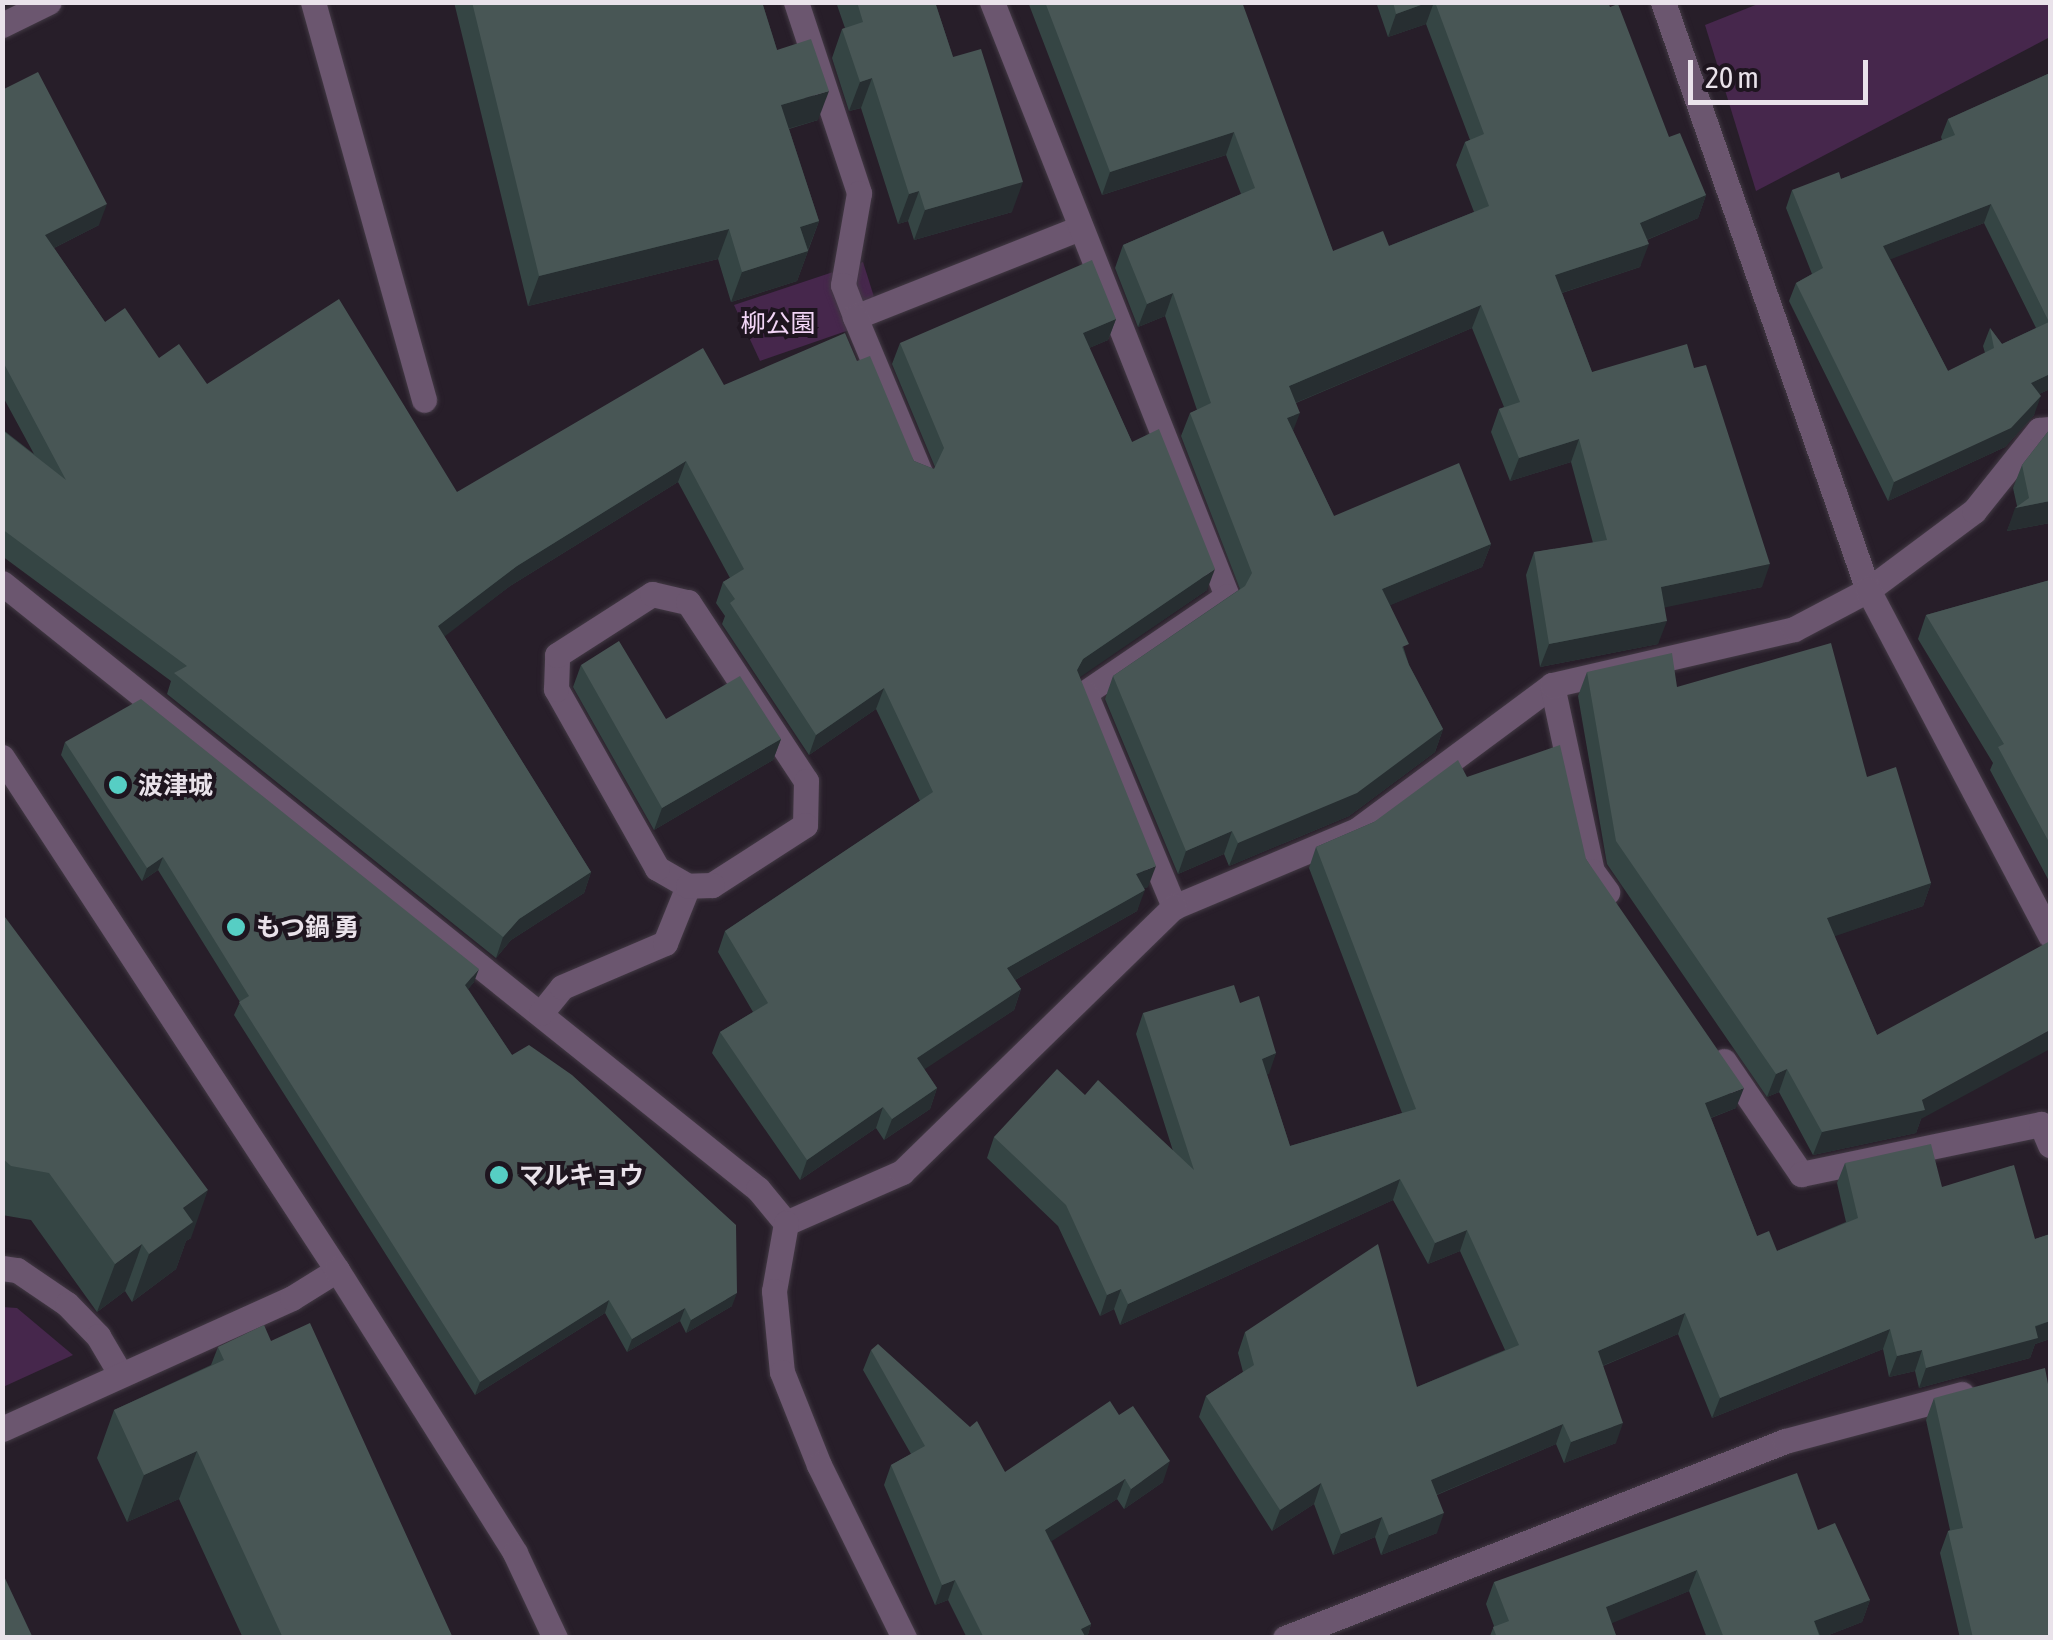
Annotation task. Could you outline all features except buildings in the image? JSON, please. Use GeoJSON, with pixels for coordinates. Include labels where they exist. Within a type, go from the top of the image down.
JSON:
{"type":"FeatureCollection","features":[{"type":"Feature","properties":{"kind":"street"},"geometry":{"type":"LineString","coordinates":[[2,25],[49,2]]}},
{"type":"Feature","properties":{"kind":"street"},"geometry":{"type":"LineString","coordinates":[[313,2],[424,400]]}},
{"type":"Feature","properties":{"kind":"street"},"geometry":{"type":"LineString","coordinates":[[796,2],[859,192],[843,285],[921,475]]}},
{"type":"Feature","properties":{"kind":"street"},"geometry":{"type":"LineString","coordinates":[[992,2],[1077,229],[1226,596],[1085,693],[1174,907]]}},
{"type":"Feature","properties":{"kind":"street"},"geometry":{"type":"LineString","coordinates":[[1663,2],[1868,590],[2050,935]]}},
{"type":"Feature","properties":{"kind":"street"},"geometry":{"type":"LineString","coordinates":[[855,317],[1077,229]]}},
{"type":"Feature","properties":{"kind":"street"},"geometry":{"type":"LineString","coordinates":[[786,1222],[902,1172],[1174,907],[1357,830],[1552,685],[1794,629],[1868,590],[1974,510],[2039,430],[2050,429]]}},
{"type":"Feature","properties":{"kind":"street"},"geometry":{"type":"LineString","coordinates":[[2,583],[541,1012],[758,1189],[786,1222]]}},
{"type":"Feature","properties":{"kind":"street"},"geometry":{"type":"LineString","coordinates":[[652,594],[688,602],[806,781],[805,825],[712,885],[688,886],[657,868],[556,689],[558,655],[652,594]]}},
{"type":"Feature","properties":{"kind":"street"},"geometry":{"type":"LineString","coordinates":[[1552,685],[1592,871],[1624,918]]}},
{"type":"Feature","properties":{"kind":"street"},"geometry":{"type":"LineString","coordinates":[[2,757],[338,1270],[515,1554],[555,1638]]}},
{"type":"Feature","properties":{"kind":"street"},"geometry":{"type":"LineString","coordinates":[[541,1012],[562,987],[665,943],[688,886]]}},
{"type":"Feature","properties":{"kind":"street"},"geometry":{"type":"LineString","coordinates":[[1712,1044],[1801,1174],[2047,1129]]}},
{"type":"Feature","properties":{"kind":"street"},"geometry":{"type":"LineString","coordinates":[[786,1222],[774,1291],[782,1372],[818,1465],[904,1638]]}},
{"type":"Feature","properties":{"kind":"street"},"geometry":{"type":"LineString","coordinates":[[2,1268],[17,1270],[67,1304],[98,1336],[121,1375]]}},
{"type":"Feature","properties":{"kind":"street"},"geometry":{"type":"LineString","coordinates":[[2,1428],[292,1298],[338,1270]]}},
{"type":"Feature","properties":{"kind":"street"},"geometry":{"type":"LineString","coordinates":[[1285,1638],[1784,1441],[1994,1386]]}},
{"type":"Feature","properties":{"kind":"green space"},"geometry":{"type":"Polygon","coordinates":[[[1763,2],[2050,3],[2050,37],[1756,191],[1705,25],[1763,2]]]}},
{"type":"Feature","properties":{"kind":"green space","name":"柳公園"},"geometry":{"type":"Polygon","coordinates":[[[863,262],[881,319],[760,361],[734,305],[863,262]]]}},
{"type":"Feature","properties":{"kind":"green space"},"geometry":{"type":"Polygon","coordinates":[[[2,1307],[17,1308],[73,1355],[3,1387],[2,1307]]]}},
{"type":"Feature","properties":{"kind":"place","name":"波津城"},"geometry":{"type":"Point","coordinates":[118,785]}},
{"type":"Feature","properties":{"kind":"place","name":"もつ鍋 勇"},"geometry":{"type":"Point","coordinates":[236,927]}},
{"type":"Feature","properties":{"kind":"place","name":"マルキョウ"},"geometry":{"type":"Point","coordinates":[499,1175]}}]}
